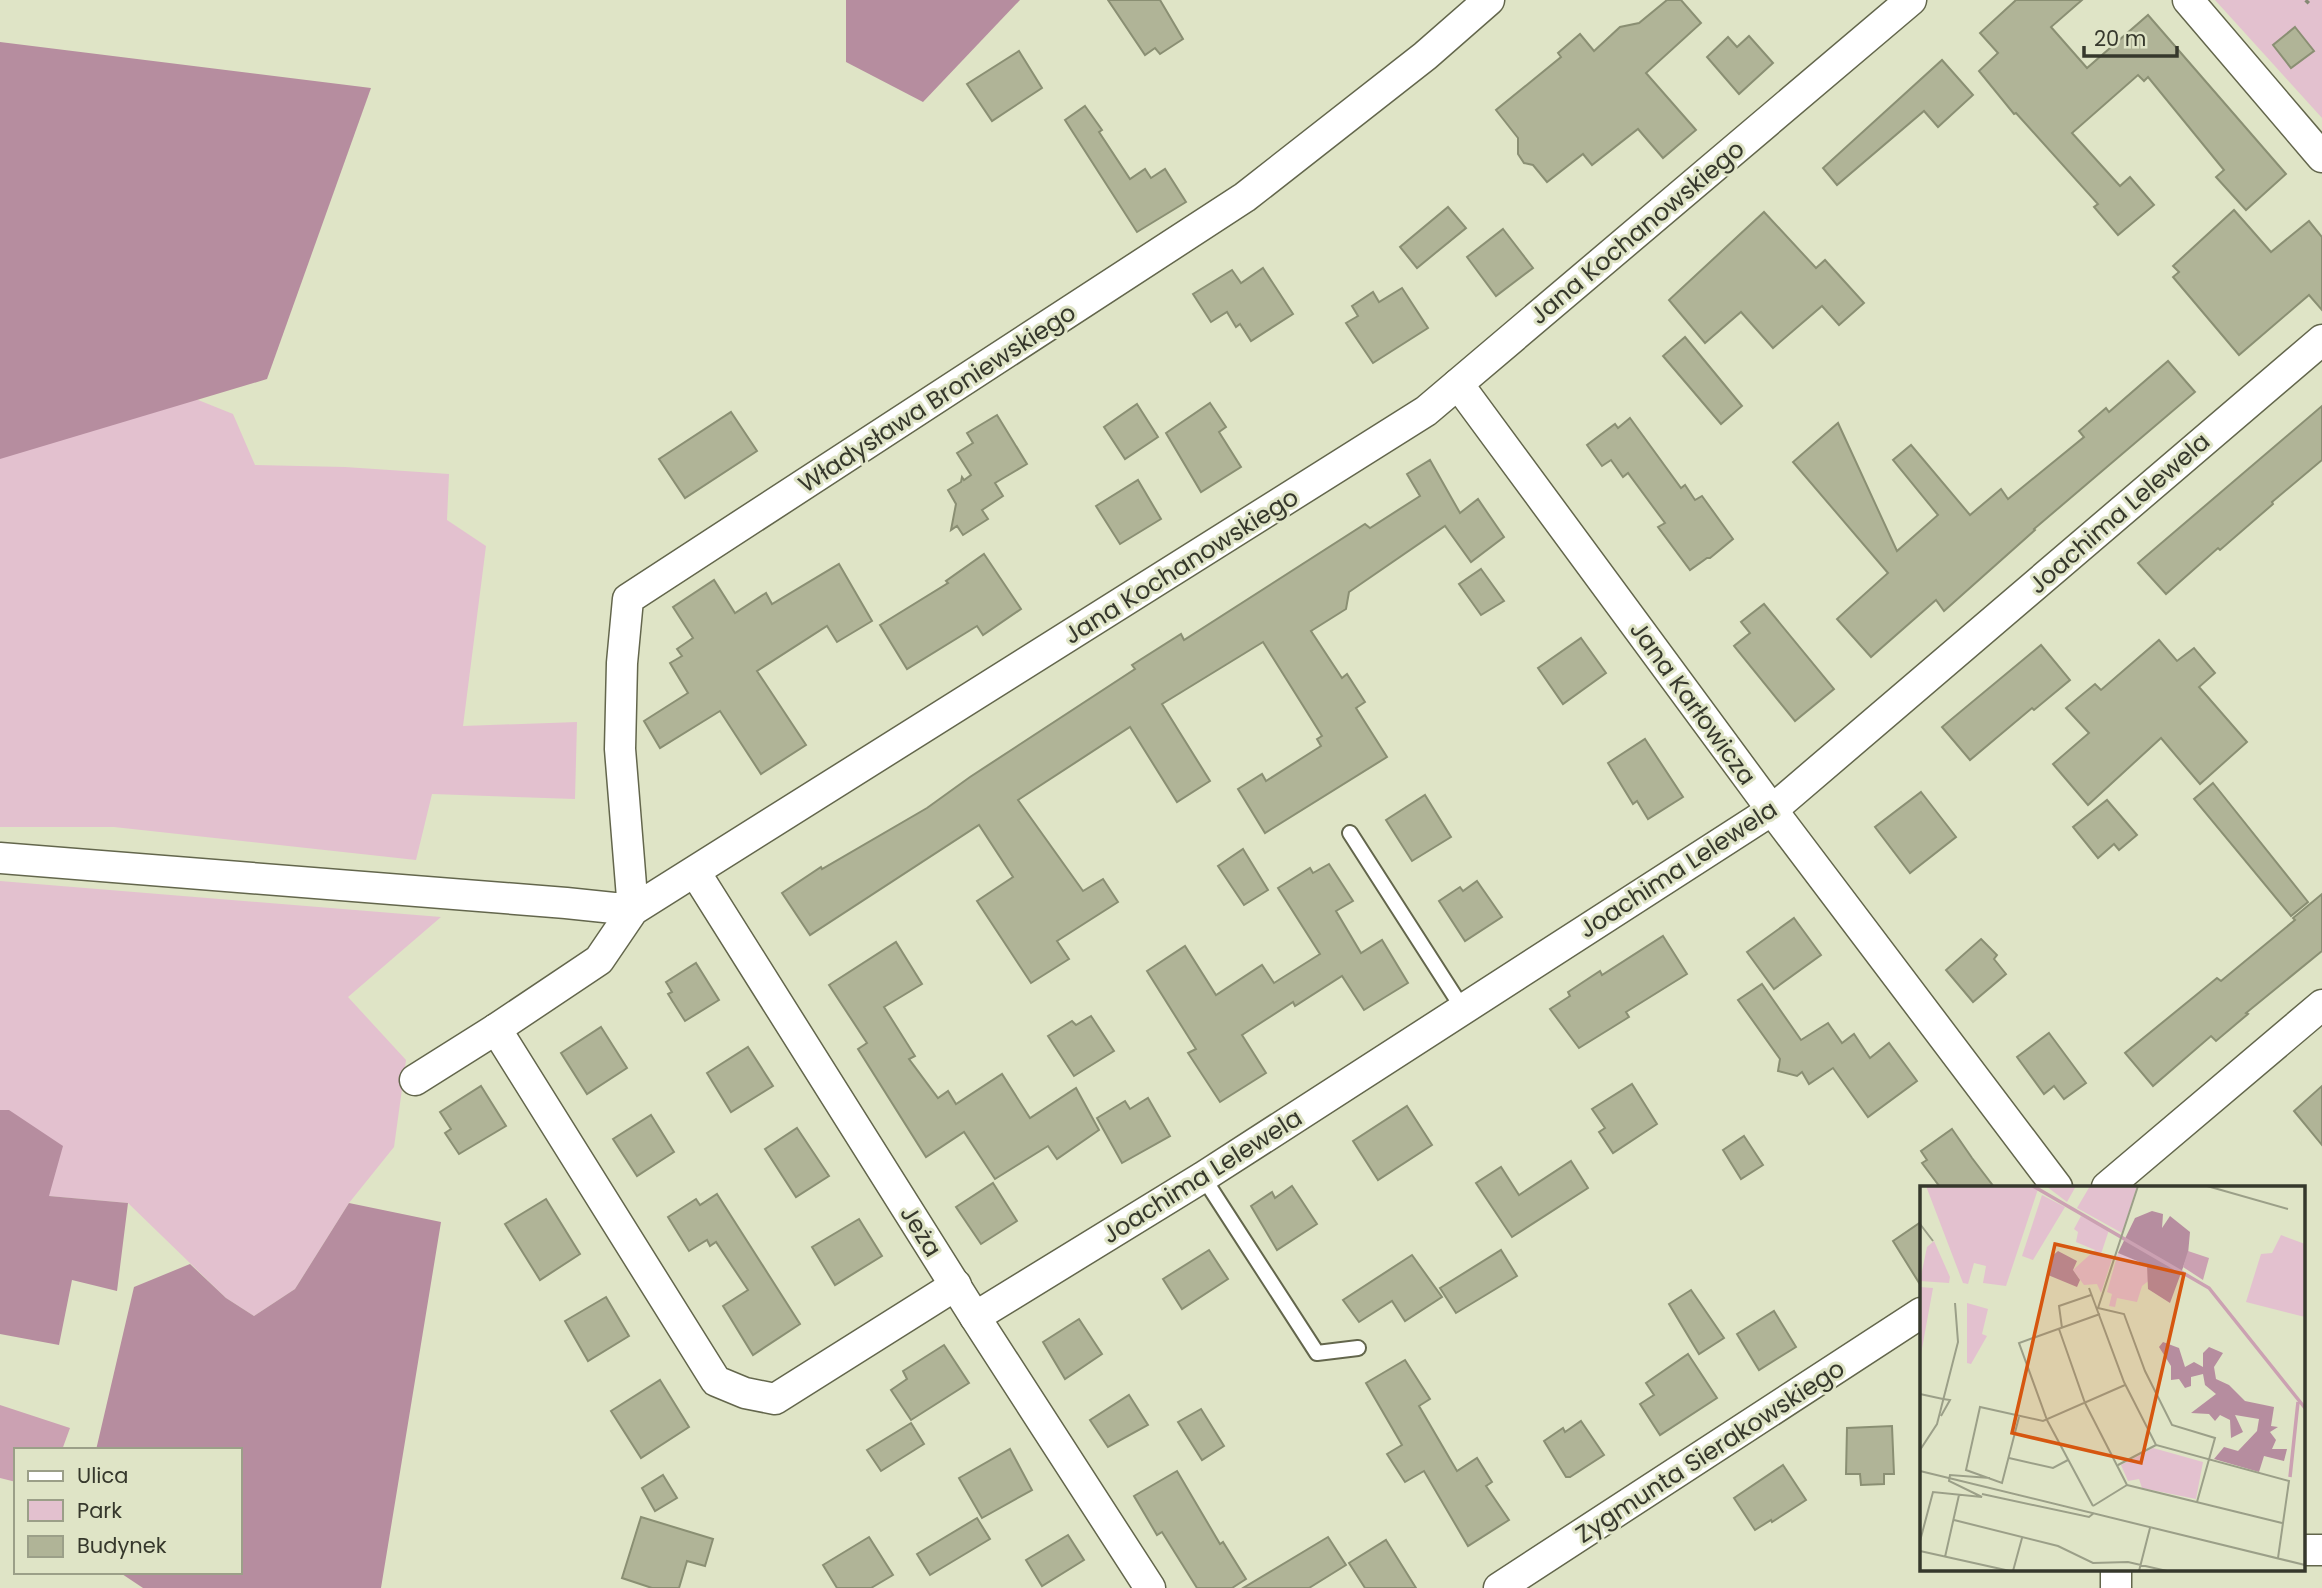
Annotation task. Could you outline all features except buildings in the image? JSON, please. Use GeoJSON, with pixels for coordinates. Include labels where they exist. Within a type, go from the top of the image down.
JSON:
{"type":"FeatureCollection","features":[{"type":"Feature","properties":{"kind":"street","name":"Władysława Broniewskiego"},"geometry":{"type":"LineString","coordinates":[[634,910],[620,749],[622,663],[628,599],[1245,197],[1425,56],[1489,0]]}},
{"type":"Feature","properties":{"kind":"street","name":"Jana Kochanowskiego"},"geometry":{"type":"LineString","coordinates":[[415,1080],[599,960],[634,910],[1426,411],[1912,0]]}},
{"type":"Feature","properties":{"kind":"street"},"geometry":{"type":"LineString","coordinates":[[2188,0],[2322,157]]}},
{"type":"Feature","properties":{"kind":"street","name":"Joachima Lelewela"},"geometry":{"type":"LineString","coordinates":[[975,1317],[1203,1177],[1772,810],[2322,340]]}},
{"type":"Feature","properties":{"kind":"street","name":"Jana Karłowicza"},"geometry":{"type":"LineString","coordinates":[[1458,384],[1772,810],[2056,1186]]}},
{"type":"Feature","properties":{"kind":"street"},"geometry":{"type":"LineString","coordinates":[[0,858],[634,910]]}},
{"type":"Feature","properties":{"kind":"street","name":"Jeża"},"geometry":{"type":"LineString","coordinates":[[695,872],[975,1317],[1150,1588]]}},
{"type":"Feature","properties":{"kind":"street"},"geometry":{"type":"LineString","coordinates":[[2108,1186],[2322,1005]]}},
{"type":"Feature","properties":{"kind":"street"},"geometry":{"type":"LineString","coordinates":[[496,1029],[716,1381],[745,1393],[775,1399],[956,1285]]}},
{"type":"Feature","properties":{"kind":"street","name":"Zygmunta Sierakowskiego"},"geometry":{"type":"LineString","coordinates":[[1499,1588],[1920,1314]]}},
{"type":"Feature","properties":{"kind":"street"},"geometry":{"type":"LineString","coordinates":[[2304,1550],[2322,1550]]}},
{"type":"Feature","properties":{"kind":"street"},"geometry":{"type":"LineString","coordinates":[[2116,1570],[2116,1588]]}},
{"type":"Feature","properties":{"kind":"lane"},"geometry":{"type":"LineString","coordinates":[[1350,833],[1462,1009]]}},
{"type":"Feature","properties":{"kind":"lane"},"geometry":{"type":"LineString","coordinates":[[1203,1177],[1317,1353],[1358,1348]]}},
{"type":"Feature","properties":{"kind":"green space"},"geometry":{"type":"Polygon","coordinates":[[[2215,0],[2322,0],[2322,118],[2215,0]]]}},
{"type":"Feature","properties":{"kind":"green space"},"geometry":{"type":"Polygon","coordinates":[[[141,377],[233,414],[255,465],[345,467],[449,474],[447,520],[486,546],[463,726],[577,722],[575,799],[432,794],[416,860],[114,827],[0,827],[0,382],[141,377]]]}},
{"type":"Feature","properties":{"kind":"green space"},"geometry":{"type":"Polygon","coordinates":[[[0,881],[441,917],[348,997],[406,1060],[394,1147],[349,1203],[295,1289],[254,1316],[226,1298],[128,1203],[49,1196],[9,1110],[0,1110],[0,881]]]}},
{"type":"Feature","properties":{"kind":"shaded area"},"geometry":{"type":"Polygon","coordinates":[[[846,0],[1020,0],[923,102],[846,62],[846,0]]]}},
{"type":"Feature","properties":{"kind":"shaded area"},"geometry":{"type":"Polygon","coordinates":[[[0,42],[371,88],[267,379],[0,459],[0,42]]]}},
{"type":"Feature","properties":{"kind":"shaded area"},"geometry":{"type":"Polygon","coordinates":[[[0,1110],[9,1110],[63,1146],[49,1196],[128,1203],[117,1291],[72,1280],[59,1345],[0,1334],[0,1110]]]}},
{"type":"Feature","properties":{"kind":"shaded area"},"geometry":{"type":"Polygon","coordinates":[[[349,1203],[441,1222],[381,1588],[143,1588],[122,1574],[242,1574],[242,1448],[96,1448],[134,1287],[190,1264],[226,1298],[254,1316],[295,1289],[349,1203]]]}},
{"type":"Feature","properties":{"kind":"shaded area"},"geometry":{"type":"Polygon","coordinates":[[[0,1405],[70,1428],[63,1448],[14,1448],[14,1482],[0,1478],[0,1405]]]}}]}
